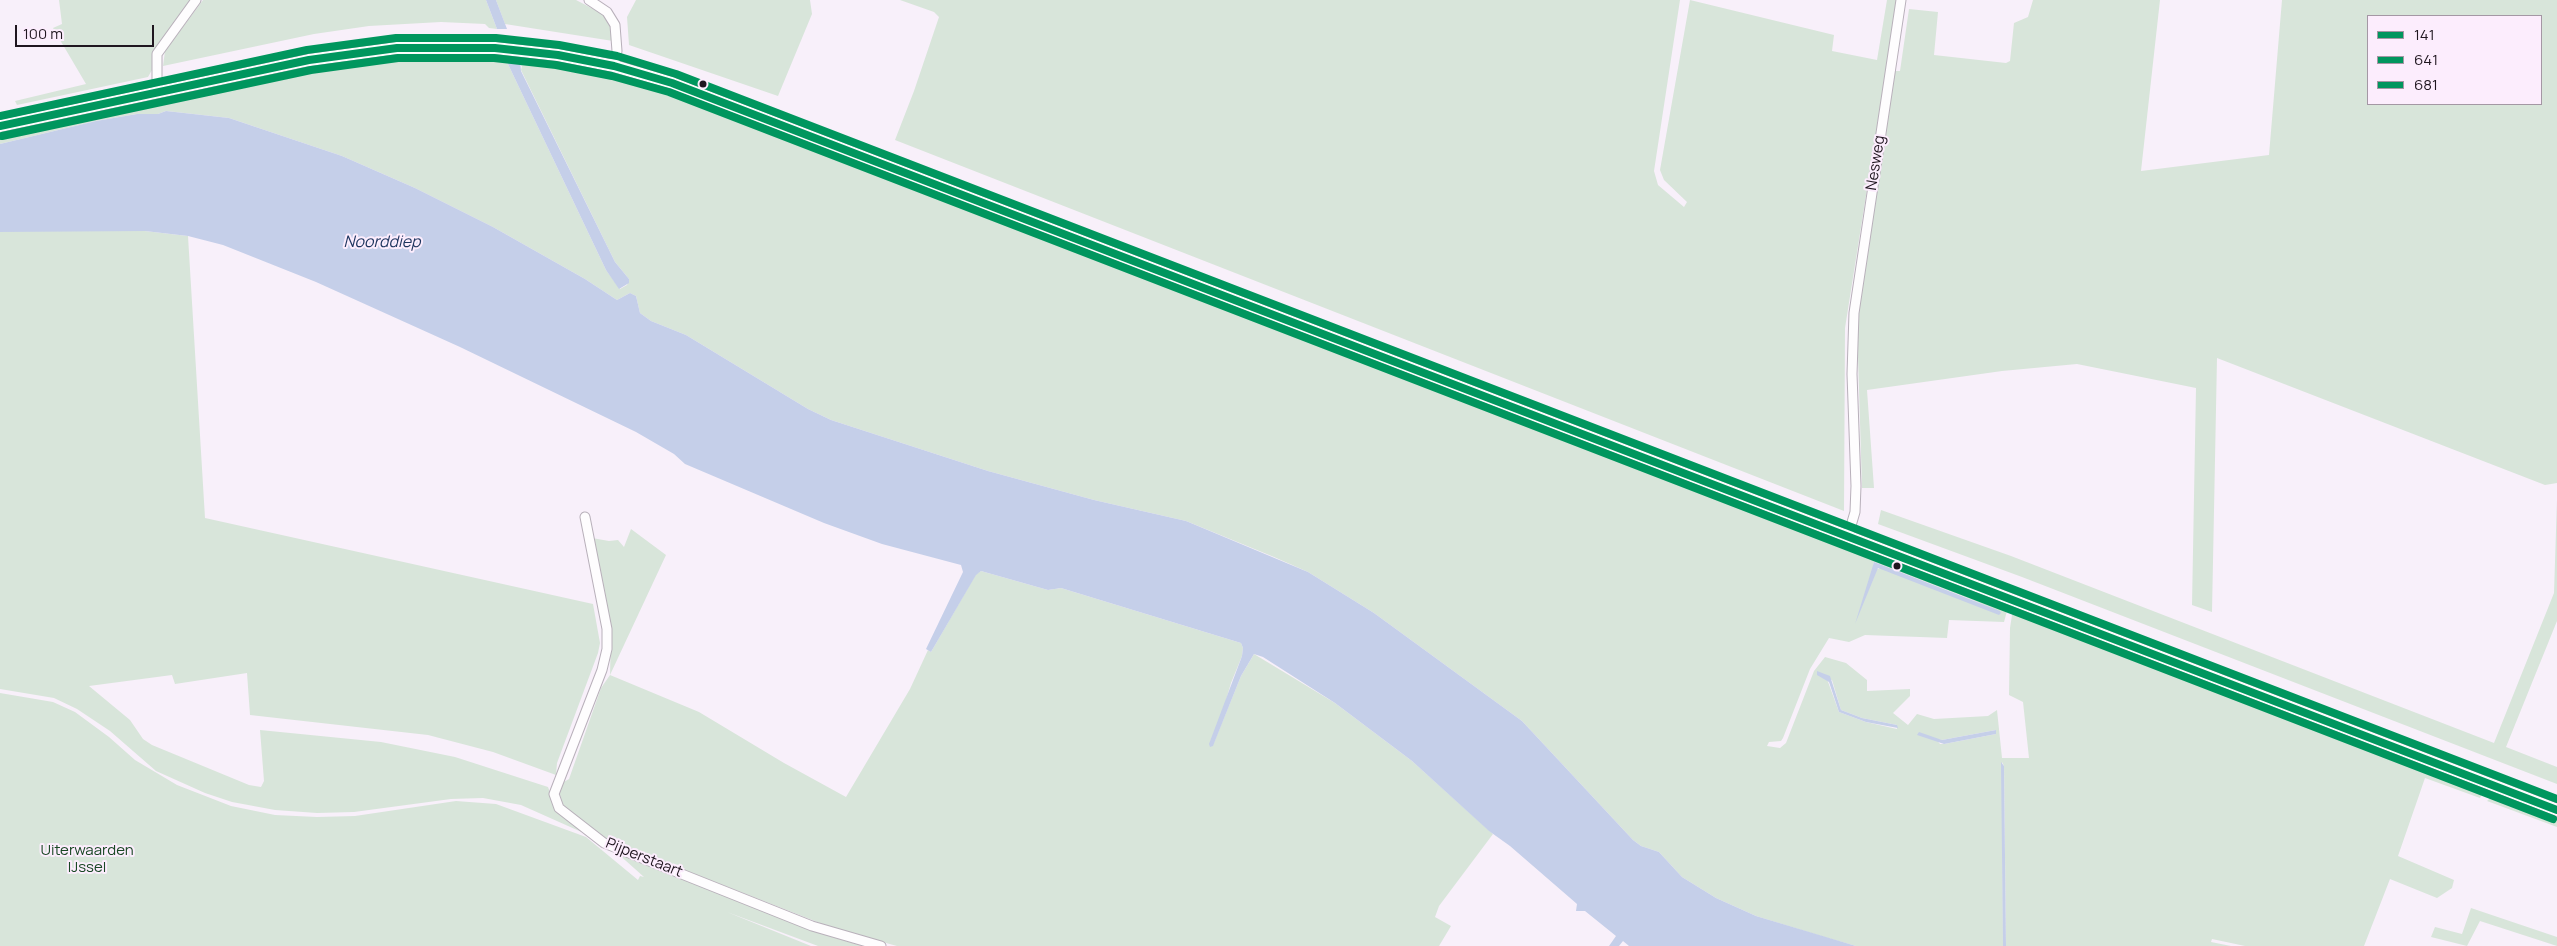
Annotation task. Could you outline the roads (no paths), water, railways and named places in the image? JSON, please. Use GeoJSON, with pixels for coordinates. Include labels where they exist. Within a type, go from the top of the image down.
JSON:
{"type":"FeatureCollection","features":[{"type":"Feature","properties":{"kind":"main road"},"geometry":{"type":"LineString","coordinates":[[0,126],[309,60],[397,48],[495,48],[558,55],[614,66],[672,83],[2557,810]]}},
{"type":"Feature","properties":{"kind":"street"},"geometry":{"type":"LineString","coordinates":[[156,92],[157,54],[196,0]]}},
{"type":"Feature","properties":{"kind":"street"},"geometry":{"type":"LineString","coordinates":[[589,0],[608,12],[615,24],[617,51],[614,66]]}},
{"type":"Feature","properties":{"kind":"street","name":"Nesweg"},"geometry":{"type":"LineString","coordinates":[[1848,536],[1855,512],[1856,486],[1852,374],[1854,313],[1901,0]]}},
{"type":"Feature","properties":{"kind":"street","name":"Pijperstaart"},"geometry":{"type":"LineString","coordinates":[[584,517],[608,629],[608,649],[602,670],[554,794],[559,808],[604,843],[812,926],[881,946]]}},
{"type":"Feature","properties":{"kind":"water"},"geometry":{"type":"Polygon","coordinates":[[[486,0],[496,0],[507,29],[497,29],[486,0]]]}},
{"type":"Feature","properties":{"kind":"water"},"geometry":{"type":"Polygon","coordinates":[[[508,58],[520,61],[521,71],[615,262],[629,279],[629,283],[619,289],[606,270],[507,62],[508,58]]]}},
{"type":"Feature","properties":{"kind":"water","name":"Noorddiep"},"geometry":{"type":"Polygon","coordinates":[[[166,111],[229,118],[342,156],[415,188],[493,227],[585,279],[617,300],[630,293],[636,296],[640,313],[651,321],[686,335],[808,409],[831,420],[988,471],[1094,500],[1186,521],[1308,572],[1374,613],[1522,721],[1633,840],[1641,846],[1659,852],[1682,877],[1716,898],[1756,916],[1856,946],[1629,946],[1623,941],[1619,946],[1609,946],[1616,936],[1585,911],[1576,911],[1577,904],[1510,846],[1489,831],[1412,761],[1335,703],[1263,657],[1254,654],[1241,676],[1213,746],[1210,747],[1209,744],[1242,656],[1243,648],[1241,643],[1061,588],[1048,590],[981,571],[976,575],[931,652],[926,649],[963,572],[961,565],[882,544],[824,523],[685,464],[674,454],[636,432],[460,347],[316,282],[223,245],[188,236],[145,231],[0,232],[0,144],[96,121],[137,114],[158,114],[166,111]]]}},
{"type":"Feature","properties":{"kind":"water"},"geometry":{"type":"Polygon","coordinates":[[[1874,562],[2001,613],[1999,615],[1878,568],[1855,624],[1874,562]]]}},
{"type":"Feature","properties":{"kind":"water"},"geometry":{"type":"Polygon","coordinates":[[[1817,671],[1830,676],[1841,710],[1862,718],[1897,725],[1898,728],[1866,722],[1839,712],[1829,682],[1817,675],[1817,671]]]}},
{"type":"Feature","properties":{"kind":"water"},"geometry":{"type":"Polygon","coordinates":[[[1996,730],[1996,734],[1944,744],[1917,735],[1919,732],[1942,740],[1996,730]]]}},
{"type":"Feature","properties":{"kind":"water"},"geometry":{"type":"Polygon","coordinates":[[[2001,762],[2004,766],[2006,946],[2003,946],[2001,762]]]}},
{"type":"Feature","properties":{"kind":"park label","name":"Uiterwaarden IJssel"},"geometry":{"type":"Point","coordinates":[87,860]}}]}
